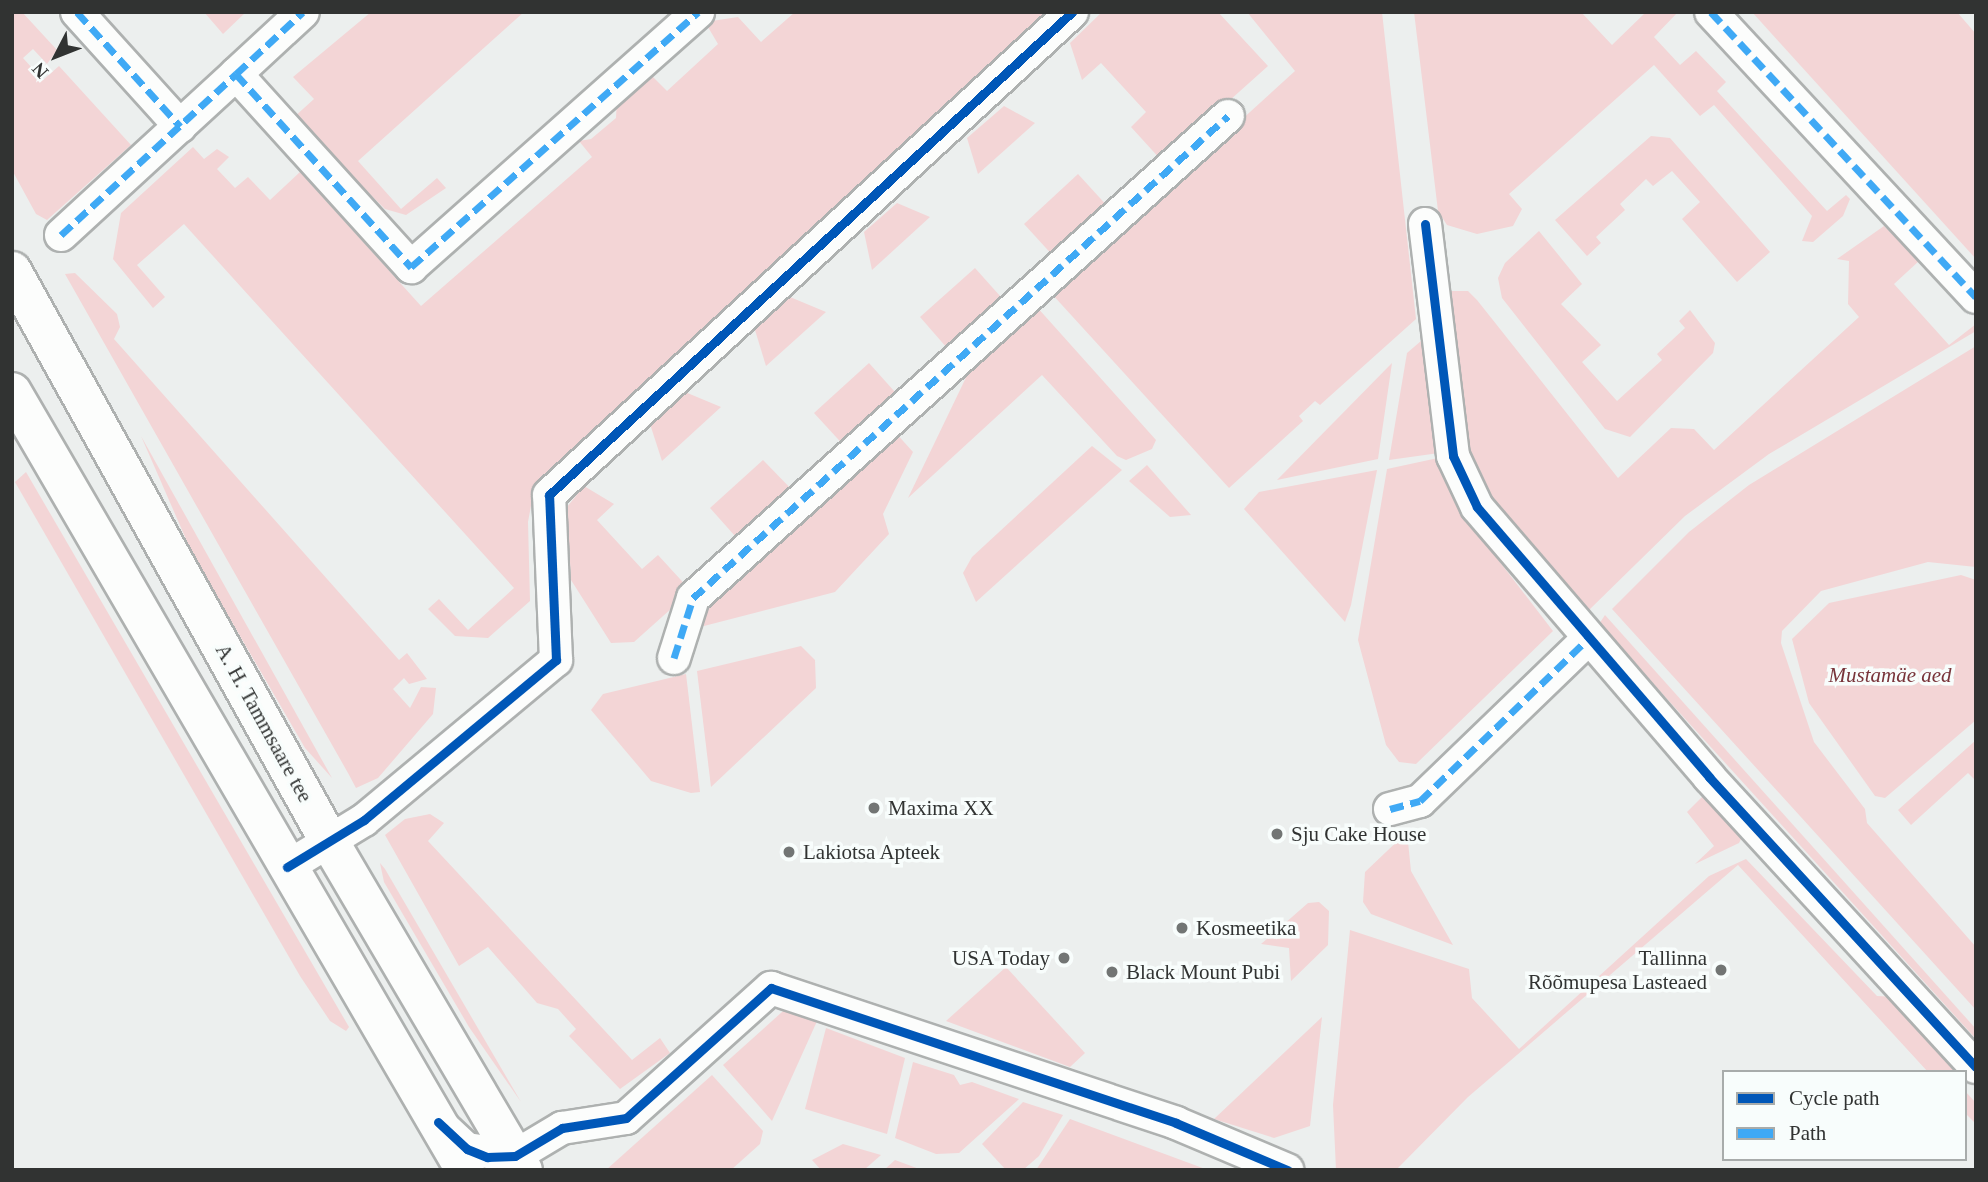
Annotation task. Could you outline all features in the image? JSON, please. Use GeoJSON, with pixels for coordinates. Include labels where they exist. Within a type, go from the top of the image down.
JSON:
{"type":"FeatureCollection","features":[{"type":"Feature","properties":{"kind":"main road","name":"A. H. Tammsaare tee"},"geometry":{"type":"LineString","coordinates":[[12,271],[329,841],[519,1163]]}},
{"type":"Feature","properties":{"kind":"main road"},"geometry":{"type":"LineString","coordinates":[[12,392],[465,1170]]}},
{"type":"Feature","properties":{"kind":"street"},"geometry":{"type":"LineString","coordinates":[[77,12],[180,126]]}},
{"type":"Feature","properties":{"kind":"street"},"geometry":{"type":"LineString","coordinates":[[61,235],[303,12]]}},
{"type":"Feature","properties":{"kind":"street"},"geometry":{"type":"LineString","coordinates":[[236,74],[411,267],[698,12]]}},
{"type":"Feature","properties":{"kind":"street"},"geometry":{"type":"LineString","coordinates":[[287,867],[364,820],[556,660],[549,495],[1072,12]]}},
{"type":"Feature","properties":{"kind":"street"},"geometry":{"type":"LineString","coordinates":[[1711,12],[1976,297]]}},
{"type":"Feature","properties":{"kind":"street"},"geometry":{"type":"LineString","coordinates":[[674,657],[693,598],[1228,116]]}},
{"type":"Feature","properties":{"kind":"street"},"geometry":{"type":"LineString","coordinates":[[1425,224],[1453,456],[1477,507],[1588,639],[1976,1067]]}},
{"type":"Feature","properties":{"kind":"street"},"geometry":{"type":"LineString","coordinates":[[1390,809],[1420,801],[1588,639]]}},
{"type":"Feature","properties":{"kind":"street"},"geometry":{"type":"LineString","coordinates":[[438,1122],[467,1149],[519,1163],[562,1128],[626,1118],[771,988],[1176,1123],[1287,1170]]}},
{"type":"Feature","properties":{"kind":"green space"},"geometry":{"type":"Polygon","coordinates":[[[12,12],[22,12],[57,50],[47,64],[33,49],[23,58],[43,80],[59,66],[131,145],[47,220],[36,214],[12,170],[12,12]]]}},
{"type":"Feature","properties":{"kind":"green space"},"geometry":{"type":"Polygon","coordinates":[[[204,12],[246,12],[223,34],[204,12]]]}},
{"type":"Feature","properties":{"kind":"green space"},"geometry":{"type":"Polygon","coordinates":[[[371,12],[524,12],[358,161],[401,209],[437,178],[446,188],[406,215],[385,209],[293,118],[314,99],[293,77],[371,12]]]}},
{"type":"Feature","properties":{"kind":"green space"},"geometry":{"type":"Polygon","coordinates":[[[795,12],[1053,12],[535,484],[528,522],[530,601],[488,638],[455,636],[428,609],[439,599],[468,630],[514,588],[184,224],[137,265],[165,297],[153,308],[113,259],[121,213],[193,147],[204,159],[217,149],[229,157],[217,169],[235,188],[248,177],[270,200],[300,172],[421,306],[592,157],[579,141],[591,139],[616,118],[617,98],[649,73],[667,91],[718,44],[705,22],[738,17],[761,42],[795,12]]]}},
{"type":"Feature","properties":{"kind":"green space"},"geometry":{"type":"Polygon","coordinates":[[[1102,12],[1218,12],[1268,66],[1162,161],[1131,127],[1146,112],[1101,63],[1082,80],[1070,43],[1102,12]]]}},
{"type":"Feature","properties":{"kind":"green space"},"geometry":{"type":"Polygon","coordinates":[[[1247,12],[1382,12],[1416,319],[1320,405],[1315,401],[1299,416],[1303,421],[1229,488],[1051,293],[1295,71],[1247,12]]]}},
{"type":"Feature","properties":{"kind":"green space"},"geometry":{"type":"Polygon","coordinates":[[[1414,12],[1581,12],[1612,45],[1646,12],[1678,12],[1654,37],[1680,65],[1696,51],[1726,82],[1717,91],[1827,211],[1846,195],[1850,199],[1843,216],[1813,242],[1802,241],[1812,216],[1714,105],[1700,116],[1654,65],[1509,194],[1522,209],[1513,226],[1477,234],[1447,225],[1438,211],[1414,12]]]}},
{"type":"Feature","properties":{"kind":"green space"},"geometry":{"type":"Polygon","coordinates":[[[1752,12],[1957,12],[1976,34],[1976,259],[1752,12]]]}},
{"type":"Feature","properties":{"kind":"green space"},"geometry":{"type":"Polygon","coordinates":[[[1004,106],[1035,123],[978,174],[967,138],[1004,106]]]}},
{"type":"Feature","properties":{"kind":"green space"},"geometry":{"type":"Polygon","coordinates":[[[1651,136],[1670,138],[1770,252],[1737,282],[1682,219],[1700,202],[1672,171],[1653,186],[1646,179],[1620,204],[1625,210],[1596,237],[1601,243],[1587,256],[1555,220],[1651,136]]]}},
{"type":"Feature","properties":{"kind":"green space"},"geometry":{"type":"Polygon","coordinates":[[[1078,174],[1110,209],[1056,259],[1024,224],[1078,174]]]}},
{"type":"Feature","properties":{"kind":"green space"},"geometry":{"type":"Polygon","coordinates":[[[897,203],[930,217],[872,270],[864,232],[897,203]]]}},
{"type":"Feature","properties":{"kind":"green space"},"geometry":{"type":"Polygon","coordinates":[[[1884,226],[1919,261],[1894,284],[1949,345],[1976,324],[1976,331],[1769,454],[1685,516],[1588,611],[1481,490],[1465,439],[1446,291],[1468,291],[1477,300],[1618,478],[1671,428],[1694,429],[1714,450],[1859,317],[1848,304],[1849,261],[1837,259],[1884,226]]]}},
{"type":"Feature","properties":{"kind":"green space"},"geometry":{"type":"Polygon","coordinates":[[[1539,231],[1582,284],[1561,304],[1601,345],[1582,362],[1617,401],[1662,360],[1657,354],[1685,328],[1679,321],[1690,310],[1715,343],[1713,353],[1630,437],[1605,429],[1502,298],[1498,278],[1505,263],[1539,231]]]}},
{"type":"Feature","properties":{"kind":"green space"},"geometry":{"type":"Polygon","coordinates":[[[975,268],[1009,306],[954,356],[920,317],[975,268]]]}},
{"type":"Feature","properties":{"kind":"green space"},"geometry":{"type":"Polygon","coordinates":[[[75,273],[117,314],[120,327],[114,339],[399,660],[407,653],[427,679],[409,684],[404,678],[393,689],[410,708],[421,687],[436,688],[433,714],[378,778],[356,788],[65,274],[75,273]]]}},
{"type":"Feature","properties":{"kind":"green space"},"geometry":{"type":"Polygon","coordinates":[[[790,297],[826,312],[766,366],[755,330],[790,297]]]}},
{"type":"Feature","properties":{"kind":"green space"},"geometry":{"type":"Polygon","coordinates":[[[1036,306],[1156,440],[1152,449],[1126,460],[1117,456],[1042,375],[908,498],[973,363],[1036,306]]]}},
{"type":"Feature","properties":{"kind":"green space"},"geometry":{"type":"Polygon","coordinates":[[[1421,341],[1439,453],[1389,460],[1407,353],[1421,341]]]}},
{"type":"Feature","properties":{"kind":"green space"},"geometry":{"type":"Polygon","coordinates":[[[1976,346],[1976,567],[1928,562],[1821,591],[1782,631],[1781,643],[1814,742],[1865,809],[1867,823],[1976,947],[1976,1010],[1612,609],[1689,532],[1749,485],[1976,346]]]}},
{"type":"Feature","properties":{"kind":"green space"},"geometry":{"type":"Polygon","coordinates":[[[869,363],[903,401],[848,450],[814,413],[869,363]]]}},
{"type":"Feature","properties":{"kind":"green space"},"geometry":{"type":"Polygon","coordinates":[[[1392,363],[1378,459],[1277,480],[1392,363]]]}},
{"type":"Feature","properties":{"kind":"green space"},"geometry":{"type":"Polygon","coordinates":[[[685,392],[721,407],[662,461],[650,424],[685,392]]]}},
{"type":"Feature","properties":{"kind":"green space"},"geometry":{"type":"Polygon","coordinates":[[[895,432],[913,452],[883,514],[889,534],[835,592],[704,626],[698,612],[895,432]]]}},
{"type":"Feature","properties":{"kind":"green space"},"geometry":{"type":"Polygon","coordinates":[[[141,436],[332,778],[305,748],[193,555],[141,436]]]}},
{"type":"Feature","properties":{"kind":"green space"},"geometry":{"type":"Polygon","coordinates":[[[1092,446],[1122,470],[976,602],[963,573],[972,557],[1092,446]]]}},
{"type":"Feature","properties":{"kind":"green space"},"geometry":{"type":"Polygon","coordinates":[[[1438,458],[1459,509],[1553,631],[1416,764],[1399,762],[1386,745],[1358,640],[1387,469],[1438,458]]]}},
{"type":"Feature","properties":{"kind":"green space"},"geometry":{"type":"Polygon","coordinates":[[[763,460],[798,496],[743,545],[710,508],[763,460]]]}},
{"type":"Feature","properties":{"kind":"green space"},"geometry":{"type":"Polygon","coordinates":[[[1147,465],[1191,515],[1170,517],[1129,481],[1147,465]]]}},
{"type":"Feature","properties":{"kind":"green space"},"geometry":{"type":"Polygon","coordinates":[[[1377,470],[1351,605],[1345,622],[1244,509],[1259,492],[1377,470]]]}},
{"type":"Feature","properties":{"kind":"green space"},"geometry":{"type":"Polygon","coordinates":[[[26,472],[349,1027],[346,1031],[330,1021],[300,976],[15,482],[26,472]]]}},
{"type":"Feature","properties":{"kind":"green space"},"geometry":{"type":"Polygon","coordinates":[[[584,486],[614,504],[597,520],[642,569],[658,555],[691,591],[634,642],[611,643],[571,580],[567,507],[584,486]]]}},
{"type":"Feature","properties":{"kind":"green space","name":"Mustamäe aed"},"geometry":{"type":"Polygon","coordinates":[[[1961,575],[1976,580],[1976,720],[1885,798],[1875,796],[1809,703],[1792,639],[1829,603],[1961,575]]]}},
{"type":"Feature","properties":{"kind":"green space"},"geometry":{"type":"Polygon","coordinates":[[[1605,615],[1976,1029],[1976,1039],[1599,624],[1605,615]]]}},
{"type":"Feature","properties":{"kind":"green space"},"geometry":{"type":"Polygon","coordinates":[[[801,646],[815,660],[816,688],[711,787],[697,671],[801,646]]]}},
{"type":"Feature","properties":{"kind":"green space"},"geometry":{"type":"Polygon","coordinates":[[[686,674],[700,792],[691,793],[651,781],[591,710],[603,694],[686,674]]]}},
{"type":"Feature","properties":{"kind":"green space"},"geometry":{"type":"Polygon","coordinates":[[[1976,740],[1976,781],[1968,773],[1911,825],[1898,810],[1976,740]]]}},
{"type":"Feature","properties":{"kind":"green space"},"geometry":{"type":"Polygon","coordinates":[[[1704,795],[1745,831],[1739,843],[1695,864],[1714,846],[1687,812],[1704,795]]]}},
{"type":"Feature","properties":{"kind":"green space"},"geometry":{"type":"Polygon","coordinates":[[[430,814],[444,823],[428,841],[632,1060],[660,1038],[670,1053],[620,1089],[569,1036],[576,1029],[558,1009],[537,1003],[488,947],[459,966],[385,835],[405,819],[430,814]]]}},
{"type":"Feature","properties":{"kind":"green space"},"geometry":{"type":"Polygon","coordinates":[[[1407,832],[1411,871],[1453,945],[1371,914],[1363,902],[1365,872],[1407,832]]]}},
{"type":"Feature","properties":{"kind":"green space"},"geometry":{"type":"Polygon","coordinates":[[[1746,859],[1877,996],[1896,997],[1963,1070],[1926,1070],[1738,865],[1468,1097],[1396,1170],[1336,1170],[1333,1105],[1350,930],[1469,969],[1472,998],[1519,1049],[1709,876],[1746,859]]]}},
{"type":"Feature","properties":{"kind":"green space"},"geometry":{"type":"Polygon","coordinates":[[[380,863],[521,1102],[469,1027],[384,882],[380,863]]]}},
{"type":"Feature","properties":{"kind":"green space"},"geometry":{"type":"Polygon","coordinates":[[[1319,902],[1329,911],[1328,945],[1291,981],[1289,948],[1261,944],[1308,903],[1319,902]]]}},
{"type":"Feature","properties":{"kind":"green space"},"geometry":{"type":"Polygon","coordinates":[[[1006,967],[1085,1053],[1070,1067],[946,1021],[1006,967]]]}},
{"type":"Feature","properties":{"kind":"green space"},"geometry":{"type":"Polygon","coordinates":[[[792,1003],[818,1019],[772,1121],[723,1065],[792,1003]]]}},
{"type":"Feature","properties":{"kind":"green space"},"geometry":{"type":"Polygon","coordinates":[[[1322,1017],[1310,1126],[1274,1138],[1214,1119],[1322,1017]]]}},
{"type":"Feature","properties":{"kind":"green space"},"geometry":{"type":"Polygon","coordinates":[[[826,1028],[905,1058],[887,1134],[805,1109],[826,1028]]]}},
{"type":"Feature","properties":{"kind":"green space"},"geometry":{"type":"Polygon","coordinates":[[[913,1062],[954,1075],[960,1085],[972,1082],[1019,1099],[959,1153],[936,1154],[895,1138],[913,1062]]]}},
{"type":"Feature","properties":{"kind":"green space"},"geometry":{"type":"Polygon","coordinates":[[[712,1075],[763,1131],[760,1144],[731,1170],[606,1170],[712,1075]]]}},
{"type":"Feature","properties":{"kind":"green space"},"geometry":{"type":"Polygon","coordinates":[[[1967,1093],[1976,1103],[1976,1124],[1967,1115],[1967,1093]]]}},
{"type":"Feature","properties":{"kind":"green space"},"geometry":{"type":"Polygon","coordinates":[[[1023,1102],[1063,1115],[1039,1156],[1023,1170],[1006,1170],[982,1144],[1023,1102]]]}},
{"type":"Feature","properties":{"kind":"green space"},"geometry":{"type":"Polygon","coordinates":[[[1070,1119],[1208,1170],[1036,1170],[1070,1119]]]}},
{"type":"Feature","properties":{"kind":"green space"},"geometry":{"type":"Polygon","coordinates":[[[843,1144],[881,1155],[864,1170],[821,1170],[812,1160],[843,1144]]]}},
{"type":"Feature","properties":{"kind":"green space"},"geometry":{"type":"Polygon","coordinates":[[[895,1160],[922,1170],[884,1170],[895,1160]]]}},
{"type":"Feature","properties":{"kind":"marked path"},"geometry":{"type":"LineString","coordinates":[[77,12],[180,126]]}},
{"type":"Feature","properties":{"kind":"marked path"},"geometry":{"type":"LineString","coordinates":[[236,74],[303,12]]}},
{"type":"Feature","properties":{"kind":"marked path"},"geometry":{"type":"LineString","coordinates":[[61,235],[236,74],[411,267],[698,12]]}},
{"type":"Feature","properties":{"kind":"marked path"},"geometry":{"type":"LineString","coordinates":[[1711,12],[1976,297]]}},
{"type":"Feature","properties":{"kind":"marked path"},"geometry":{"type":"LineString","coordinates":[[674,658],[693,598],[1228,116]]}},
{"type":"Feature","properties":{"kind":"marked path"},"geometry":{"type":"LineString","coordinates":[[1390,809],[1420,801],[1588,639]]}},
{"type":"Feature","properties":{"kind":"cycle path"},"geometry":{"type":"LineString","coordinates":[[287,867],[364,820],[556,660],[549,495],[1072,12]]}},
{"type":"Feature","properties":{"kind":"cycle path"},"geometry":{"type":"LineString","coordinates":[[1425,224],[1453,456],[1477,507],[1709,777],[1976,1067]]}},
{"type":"Feature","properties":{"kind":"cycle path"},"geometry":{"type":"LineString","coordinates":[[438,1122],[467,1149],[487,1157],[515,1156],[562,1128],[626,1118],[771,988],[1176,1123],[1287,1170]]}},
{"type":"Feature","properties":{"kind":"place","name":"Maxima XX"},"geometry":{"type":"Point","coordinates":[874,808]}},
{"type":"Feature","properties":{"kind":"place","name":"Sju Cake House"},"geometry":{"type":"Point","coordinates":[1277,834]}},
{"type":"Feature","properties":{"kind":"place","name":"Lakiotsa Apteek"},"geometry":{"type":"Point","coordinates":[789,852]}},
{"type":"Feature","properties":{"kind":"place","name":"Kosmeetika"},"geometry":{"type":"Point","coordinates":[1182,928]}},
{"type":"Feature","properties":{"kind":"place","name":"USA Today"},"geometry":{"type":"Point","coordinates":[1064,958]}},
{"type":"Feature","properties":{"kind":"place","name":"Tallinna Rõõmupesa Lasteaed"},"geometry":{"type":"Point","coordinates":[1721,970]}},
{"type":"Feature","properties":{"kind":"place","name":"Black Mount Pubi"},"geometry":{"type":"Point","coordinates":[1112,972]}}]}
